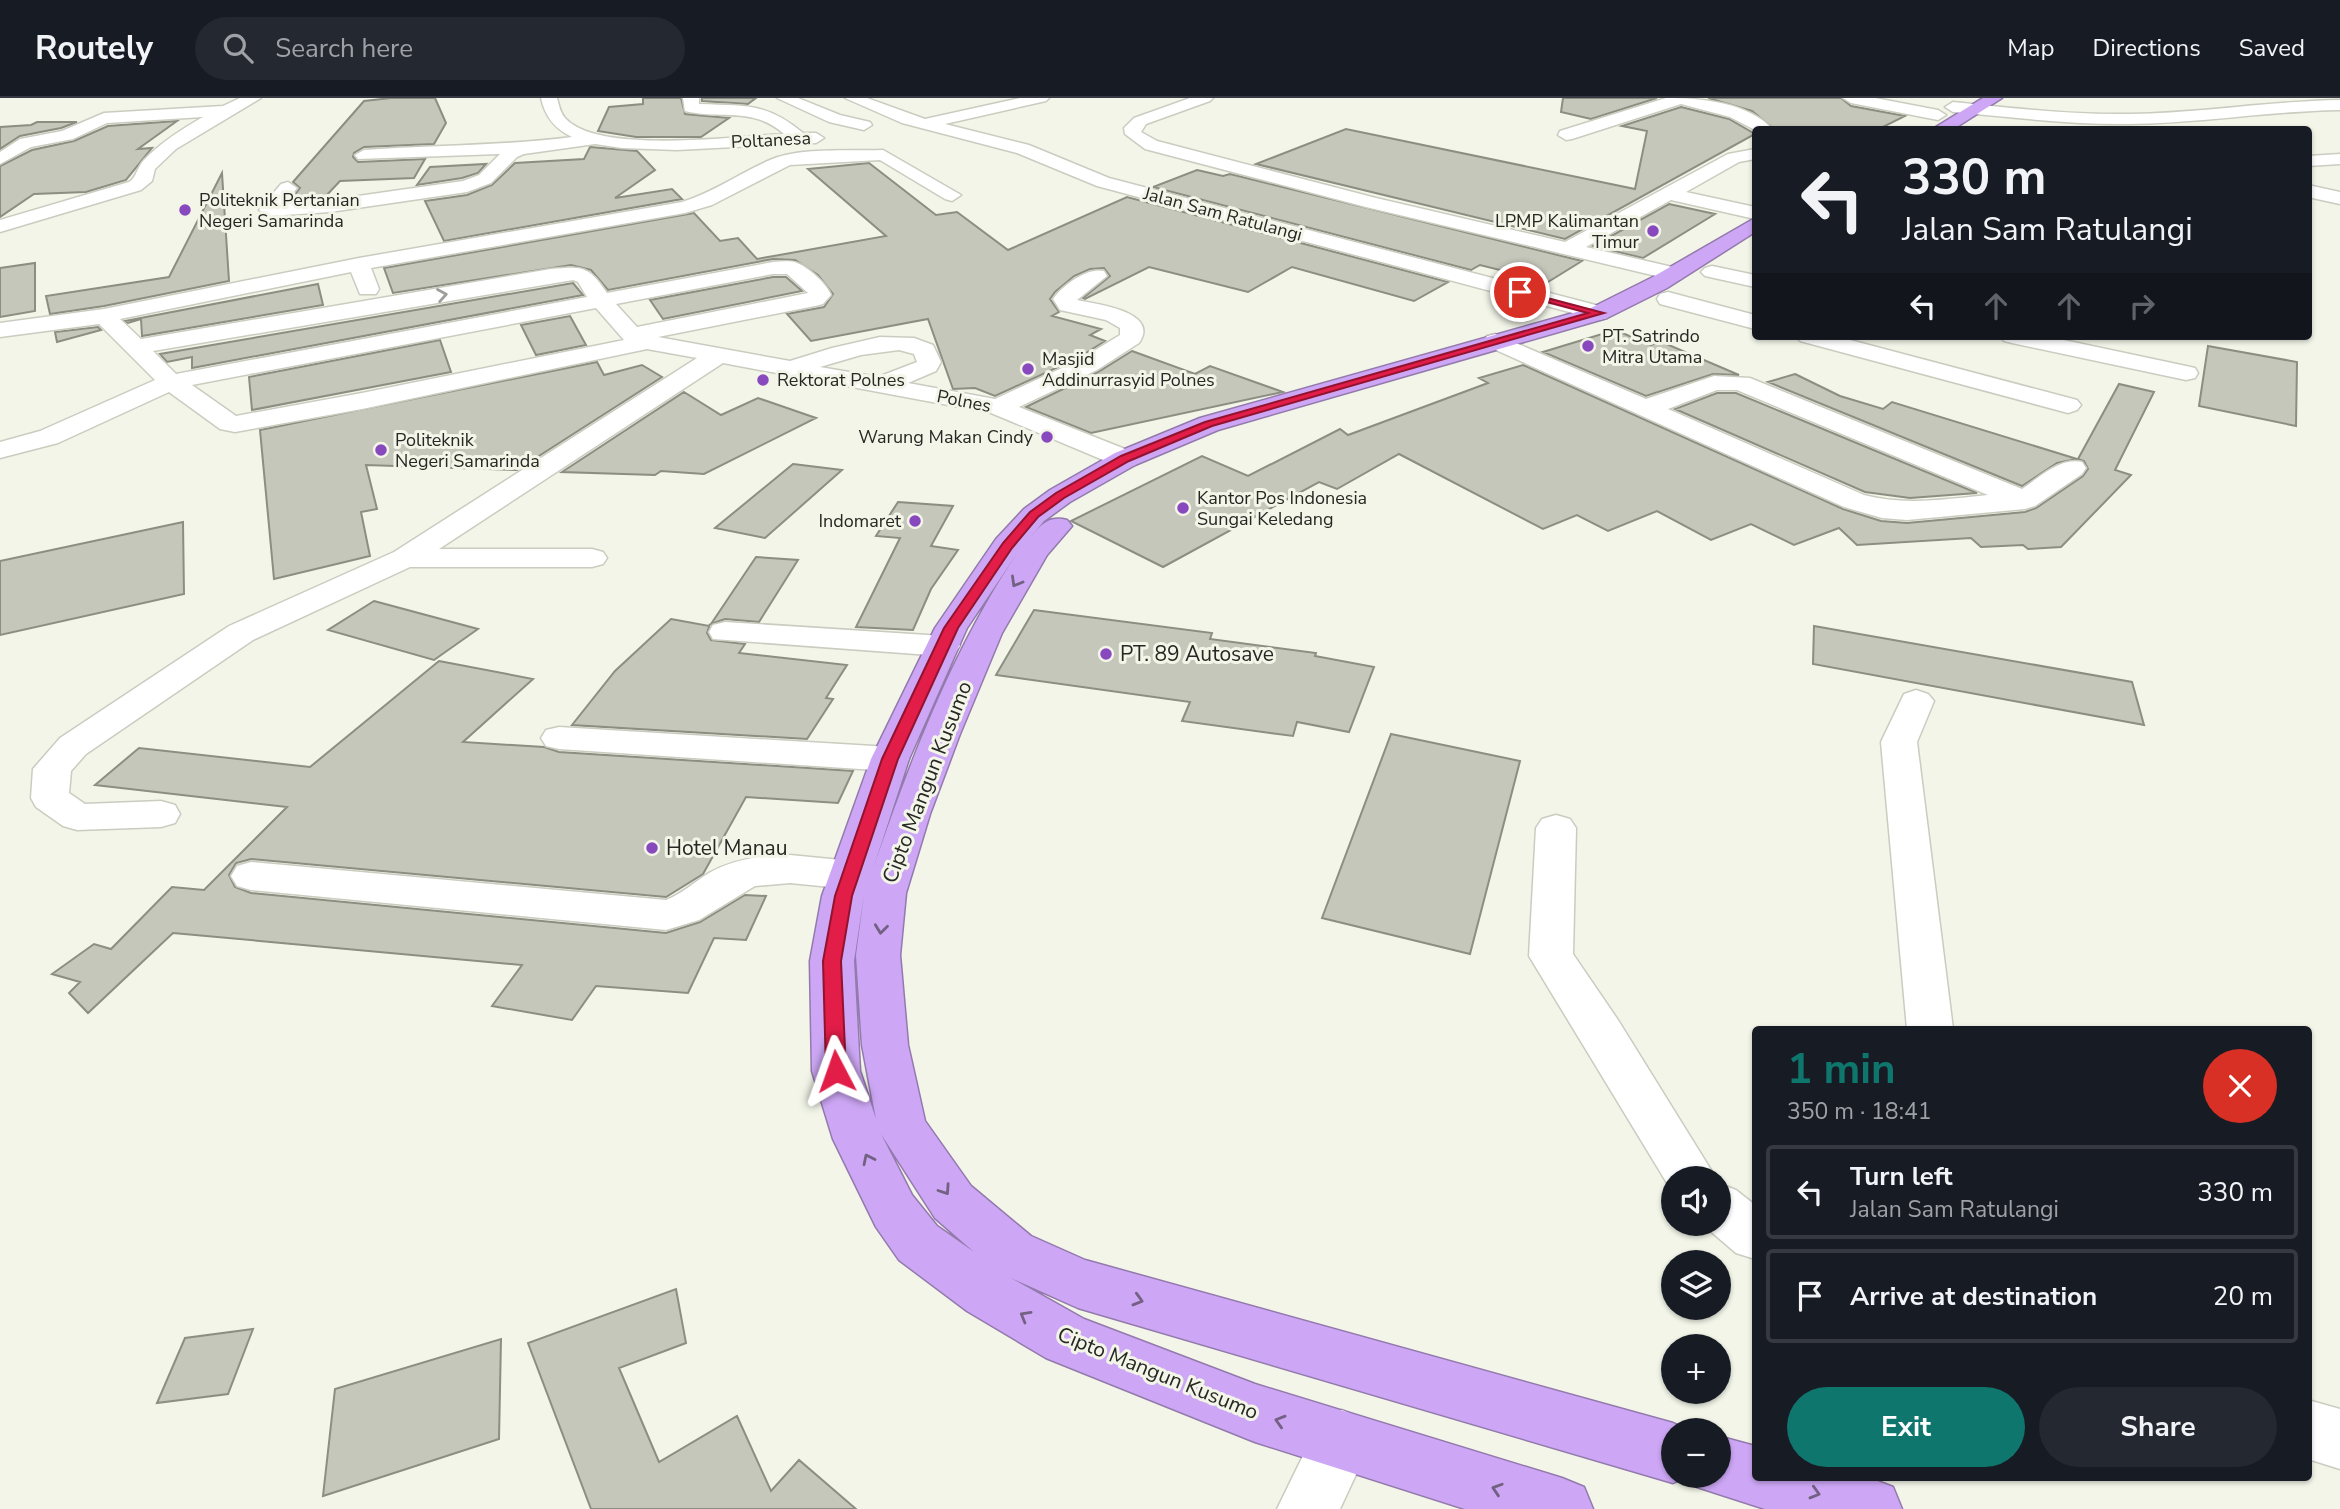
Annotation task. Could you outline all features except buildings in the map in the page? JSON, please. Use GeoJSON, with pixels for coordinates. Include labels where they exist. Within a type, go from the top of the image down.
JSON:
{"type":"FeatureCollection","features":[{"type":"Feature","properties":{"kind":"highway"},"geometry":{"type":"LineString","coordinates":[[1939,122],[1953,107],[1994,98]]}},
{"type":"Feature","properties":{"kind":"highway"},"geometry":{"type":"LineString","coordinates":[[1939,122],[1972,103]]}},
{"type":"Feature","properties":{"kind":"highway","name":"Cipto Mangun Kusumo"},"geometry":{"type":"LineString","coordinates":[[1562,1509],[1255,1413],[1066,1339],[986,1293],[918,1243],[894,1211],[858,1139],[836,1071],[832,961],[843,896],[890,759],[951,628],[1007,545],[1034,514],[1125,459],[1209,424],[1632,317],[1685,281],[1752,226]]}},
{"type":"Feature","properties":{"kind":"highway","name":"Cipto Mangun Kusumo"},"geometry":{"type":"LineString","coordinates":[[1661,1450],[1078,1283],[1012,1253],[953,1202],[902,1127],[885,1045],[878,955],[885,893],[911,814],[986,633],[1034,551],[1063,520],[1085,505],[1176,458],[1226,439],[1509,347],[1685,281],[1752,246]]}},
{"type":"Feature","properties":{"kind":"highway"},"geometry":{"type":"LineString","coordinates":[[1731,1470],[1752,1476]]}},
{"type":"Feature","properties":{"kind":"highway"},"geometry":{"type":"LineString","coordinates":[[1771,1481],[1871,1509]]}},
{"type":"Feature","properties":{"kind":"street"},"geometry":{"type":"LineString","coordinates":[[0,226],[135,186],[143,181],[146,167],[171,147],[197,128],[253,98]]}},
{"type":"Feature","properties":{"kind":"street"},"geometry":{"type":"LineString","coordinates":[[549,98],[551,113],[563,126],[575,134],[595,139]]}},
{"type":"Feature","properties":{"kind":"street"},"geometry":{"type":"LineString","coordinates":[[691,98],[691,108],[759,112],[778,120],[799,138]]}},
{"type":"Feature","properties":{"kind":"street"},"geometry":{"type":"LineString","coordinates":[[785,98],[853,125],[912,133]]}},
{"type":"Feature","properties":{"kind":"street","name":"Jalan Sam Ratulangi"},"geometry":{"type":"LineString","coordinates":[[853,98],[912,133],[947,129],[1023,149],[1079,173],[1139,192],[1599,313]]}},
{"type":"Feature","properties":{"kind":"street"},"geometry":{"type":"LineString","coordinates":[[0,330],[104,316],[359,264],[685,207],[736,187],[781,161],[881,146],[912,133],[1041,98]]}},
{"type":"Feature","properties":{"kind":"street"},"geometry":{"type":"LineString","coordinates":[[1205,98],[1140,121],[1132,128],[1133,134],[1151,145],[1183,154],[1685,281],[1752,281]]}},
{"type":"Feature","properties":{"kind":"street"},"geometry":{"type":"LineString","coordinates":[[1566,135],[1678,98],[1739,116],[1762,126]]}},
{"type":"Feature","properties":{"kind":"street"},"geometry":{"type":"LineString","coordinates":[[1851,98],[1939,122]]}},
{"type":"Feature","properties":{"kind":"street"},"geometry":{"type":"LineString","coordinates":[[1972,103],[2069,118],[2130,119],[2268,107],[2340,106]]}},
{"type":"Feature","properties":{"kind":"street"},"geometry":{"type":"LineString","coordinates":[[2268,107],[2316,122]]}},
{"type":"Feature","properties":{"kind":"street"},"geometry":{"type":"LineString","coordinates":[[0,159],[26,143],[67,135],[104,118],[228,111]]}},
{"type":"Feature","properties":{"kind":"street"},"geometry":{"type":"LineString","coordinates":[[2059,126],[2069,118]]}},
{"type":"Feature","properties":{"kind":"street"},"geometry":{"type":"LineString","coordinates":[[2130,119],[2145,126]]}},
{"type":"Feature","properties":{"kind":"street"},"geometry":{"type":"LineString","coordinates":[[929,145],[974,137]]}},
{"type":"Feature","properties":{"kind":"street","name":"Poltanesa"},"geometry":{"type":"LineString","coordinates":[[595,139],[608,142],[669,143],[838,138],[881,146]]}},
{"type":"Feature","properties":{"kind":"street"},"geometry":{"type":"LineString","coordinates":[[364,155],[460,149],[520,149],[595,139]]}},
{"type":"Feature","properties":{"kind":"street"},"geometry":{"type":"LineString","coordinates":[[881,146],[952,194]]}},
{"type":"Feature","properties":{"kind":"street"},"geometry":{"type":"LineString","coordinates":[[288,188],[269,210],[330,206],[467,186],[485,179],[511,153],[520,149]]}},
{"type":"Feature","properties":{"kind":"street"},"geometry":{"type":"LineString","coordinates":[[1567,249],[1734,158],[1752,155]]}},
{"type":"Feature","properties":{"kind":"street"},"geometry":{"type":"LineString","coordinates":[[2312,161],[2340,159]]}},
{"type":"Feature","properties":{"kind":"street"},"geometry":{"type":"LineString","coordinates":[[1676,190],[1752,203]]}},
{"type":"Feature","properties":{"kind":"street"},"geometry":{"type":"LineString","coordinates":[[1676,190],[1752,212]]}},
{"type":"Feature","properties":{"kind":"street"},"geometry":{"type":"LineString","coordinates":[[2312,192],[2340,198]]}},
{"type":"Feature","properties":{"kind":"street"},"geometry":{"type":"LineString","coordinates":[[359,264],[389,342]]}},
{"type":"Feature","properties":{"kind":"street"},"geometry":{"type":"LineString","coordinates":[[2,454],[49,437],[171,382],[783,267],[792,268],[820,292],[815,299],[640,339],[250,423],[229,424],[171,382],[104,316]]}},
{"type":"Feature","properties":{"kind":"street"},"geometry":{"type":"LineString","coordinates":[[134,347],[551,275],[576,273],[586,278],[602,302],[640,339]]}},
{"type":"Feature","properties":{"kind":"street"},"geometry":{"type":"LineString","coordinates":[[998,407],[1088,365],[1131,338],[1132,325],[1114,315],[1068,305],[1064,299],[1096,276]]}},
{"type":"Feature","properties":{"kind":"street"},"geometry":{"type":"LineString","coordinates":[[1685,281],[1752,320]]}},
{"type":"Feature","properties":{"kind":"street","name":"Polnes"},"geometry":{"type":"LineString","coordinates":[[640,339],[718,356],[998,407],[1125,459]]}},
{"type":"Feature","properties":{"kind":"street"},"geometry":{"type":"LineString","coordinates":[[1823,340],[2068,405]]}},
{"type":"Feature","properties":{"kind":"street"},"geometry":{"type":"LineString","coordinates":[[2031,340],[2186,373]]}},
{"type":"Feature","properties":{"kind":"street"},"geometry":{"type":"LineString","coordinates":[[792,369],[825,355],[863,347],[908,343],[925,350],[929,362],[927,366],[881,385]]}},
{"type":"Feature","properties":{"kind":"street"},"geometry":{"type":"LineString","coordinates":[[1509,347],[1854,501],[1882,509],[1907,511],[2025,500],[2072,468]]}},
{"type":"Feature","properties":{"kind":"street"},"geometry":{"type":"LineString","coordinates":[[161,814],[76,817],[50,798],[52,769],[73,746],[241,634],[405,558],[718,356]]}},
{"type":"Feature","properties":{"kind":"street"},"geometry":{"type":"LineString","coordinates":[[1646,408],[1714,383],[1741,383],[2025,500]]}},
{"type":"Feature","properties":{"kind":"street"},"geometry":{"type":"LineString","coordinates":[[405,558],[592,558]]}},
{"type":"Feature","properties":{"kind":"street"},"geometry":{"type":"LineString","coordinates":[[724,632],[943,646]]}},
{"type":"Feature","properties":{"kind":"street"},"geometry":{"type":"LineString","coordinates":[[1916,701],[1899,742],[1930,1026]]}},
{"type":"Feature","properties":{"kind":"street"},"geometry":{"type":"LineString","coordinates":[[559,738],[890,759]]}},
{"type":"Feature","properties":{"kind":"street"},"geometry":{"type":"LineString","coordinates":[[1556,828],[1551,956],[1602,1033],[1645,1108],[1683,1166]]}},
{"type":"Feature","properties":{"kind":"street"},"geometry":{"type":"LineString","coordinates":[[251,876],[666,915],[685,912],[733,878],[761,869],[851,875]]}},
{"type":"Feature","properties":{"kind":"street"},"geometry":{"type":"LineString","coordinates":[[1731,1217],[1752,1234]]}},
{"type":"Feature","properties":{"kind":"street"},"geometry":{"type":"LineString","coordinates":[[2312,1430],[2340,1439]]}},
{"type":"Feature","properties":{"kind":"street"},"geometry":{"type":"LineString","coordinates":[[1308,1509],[1342,1440]]}},
{"type":"Feature","properties":{"kind":"place","name":"Politeknik Pertanian Negeri Samarinda"},"geometry":{"type":"Point","coordinates":[185,210]}},
{"type":"Feature","properties":{"kind":"place","name":"LPMP Kalimantan Timur"},"geometry":{"type":"Point","coordinates":[1653,231]}},
{"type":"Feature","properties":{"kind":"place","name":"PT. Satrindo Mitra Utama"},"geometry":{"type":"Point","coordinates":[1588,346]}},
{"type":"Feature","properties":{"kind":"place","name":"Masjid Addinurrasyid Polnes"},"geometry":{"type":"Point","coordinates":[1028,369]}},
{"type":"Feature","properties":{"kind":"place","name":"Rektorat Polnes"},"geometry":{"type":"Point","coordinates":[763,380]}},
{"type":"Feature","properties":{"kind":"place","name":"Warung Makan Cindy"},"geometry":{"type":"Point","coordinates":[1047,437]}},
{"type":"Feature","properties":{"kind":"place","name":"Politeknik Negeri Samarinda"},"geometry":{"type":"Point","coordinates":[381,450]}},
{"type":"Feature","properties":{"kind":"place","name":"Kantor Pos Indonesia Sungai Keledang"},"geometry":{"type":"Point","coordinates":[1183,508]}},
{"type":"Feature","properties":{"kind":"place","name":"Indomaret"},"geometry":{"type":"Point","coordinates":[915,521]}},
{"type":"Feature","properties":{"kind":"place","name":"PT. 89 Autosave"},"geometry":{"type":"Point","coordinates":[1106,654]}},
{"type":"Feature","properties":{"kind":"place","name":"Hotel Manau"},"geometry":{"type":"Point","coordinates":[652,848]}},
{"type":"Feature","properties":{"kind":"route"},"geometry":{"type":"LineString","coordinates":[[836,1071],[832,961],[843,896],[890,759],[951,628],[1007,545],[1034,514],[1125,459],[1209,424],[1599,313],[1520,292]]}}]}
